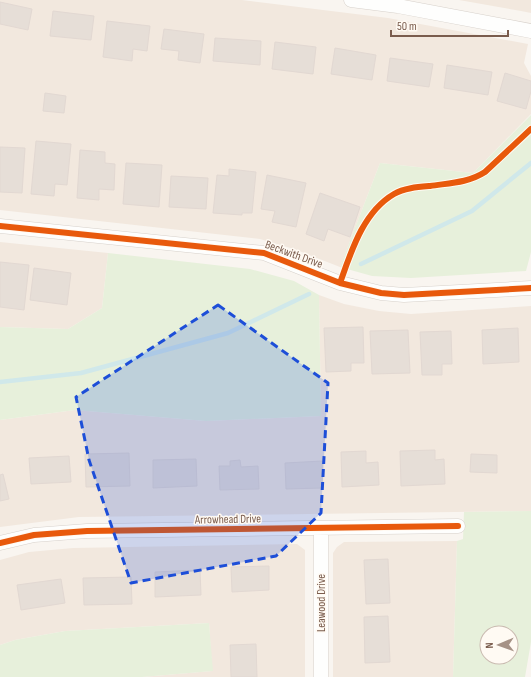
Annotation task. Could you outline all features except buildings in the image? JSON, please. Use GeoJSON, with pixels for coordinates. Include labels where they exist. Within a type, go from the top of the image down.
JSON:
{"type":"FeatureCollection","features":[{"type":"Feature","properties":{"kind":"street"},"geometry":{"type":"LineString","coordinates":[[351,0],[398,6],[531,31]]}},
{"type":"Feature","properties":{"kind":"street","name":"Beckwith Drive"},"geometry":{"type":"LineString","coordinates":[[0,226],[264,253],[340,284],[381,293],[404,294],[531,288]]}},
{"type":"Feature","properties":{"kind":"street","name":"Arrowhead Drive"},"geometry":{"type":"LineString","coordinates":[[0,543],[34,535],[87,532],[458,526]]}},
{"type":"Feature","properties":{"kind":"street","name":"Leawood Drive"},"geometry":{"type":"LineString","coordinates":[[321,529],[321,677]]}},
{"type":"Feature","properties":{"kind":"highlighted area"},"geometry":{"type":"Polygon","coordinates":[[[218,305],[328,383],[321,513],[276,556],[131,583],[89,460],[76,397],[218,305]]]}},
{"type":"Feature","properties":{"kind":"shaded area"},"geometry":{"type":"Polygon","coordinates":[[[0,0],[242,0],[388,18],[528,44],[524,63],[531,76],[531,114],[473,173],[380,163],[340,267],[294,249],[260,239],[0,210],[0,0]]]}},
{"type":"Feature","properties":{"kind":"shaded area"},"geometry":{"type":"Polygon","coordinates":[[[459,0],[531,0],[531,13],[521,11],[459,0]]]}},
{"type":"Feature","properties":{"kind":"shaded area"},"geometry":{"type":"Polygon","coordinates":[[[0,242],[108,253],[102,308],[68,329],[0,327],[0,242]]]}},
{"type":"Feature","properties":{"kind":"shaded area"},"geometry":{"type":"Polygon","coordinates":[[[319,295],[344,304],[379,311],[411,314],[531,306],[531,511],[79,517],[0,527],[0,420],[75,410],[206,421],[321,416],[319,295]]]}},
{"type":"Feature","properties":{"kind":"shaded area"},"geometry":{"type":"Polygon","coordinates":[[[457,541],[453,677],[333,677],[333,553],[337,547],[344,542],[457,541]]]}},
{"type":"Feature","properties":{"kind":"shaded area"},"geometry":{"type":"Polygon","coordinates":[[[297,544],[305,550],[305,677],[142,677],[212,671],[209,623],[65,631],[15,640],[0,645],[0,560],[29,552],[73,548],[297,544]]]}},
{"type":"Feature","properties":{"kind":"green space"},"geometry":{"type":"Polygon","coordinates":[[[531,115],[531,252],[526,271],[411,278],[372,276],[340,267],[380,163],[473,173],[531,115]]]}},
{"type":"Feature","properties":{"kind":"green space"},"geometry":{"type":"Polygon","coordinates":[[[108,253],[250,269],[294,281],[319,295],[321,416],[206,421],[75,410],[0,420],[0,327],[68,329],[102,308],[108,253]]]}},
{"type":"Feature","properties":{"kind":"green space"},"geometry":{"type":"Polygon","coordinates":[[[531,511],[531,642],[525,677],[453,677],[457,541],[463,539],[464,512],[531,511]]]}},
{"type":"Feature","properties":{"kind":"green space"},"geometry":{"type":"Polygon","coordinates":[[[209,623],[213,671],[142,677],[0,677],[0,645],[15,640],[65,631],[209,623]]]}},
{"type":"Feature","properties":{"kind":"waterway"},"geometry":{"type":"LineString","coordinates":[[361,264],[472,211],[531,163]]}},
{"type":"Feature","properties":{"kind":"waterway"},"geometry":{"type":"LineString","coordinates":[[0,382],[81,373],[228,333],[309,294]]}},
{"type":"Feature","properties":{"kind":"cycle path"},"geometry":{"type":"LineString","coordinates":[[340,283],[354,246],[366,222],[383,202],[394,194],[407,189],[458,182],[479,176],[531,129]]}},
{"type":"Feature","properties":{"kind":"cycle path"},"geometry":{"type":"LineString","coordinates":[[0,226],[264,253],[340,283],[381,293],[404,295],[531,288]]}},
{"type":"Feature","properties":{"kind":"cycle path"},"geometry":{"type":"LineString","coordinates":[[0,543],[34,535],[87,531],[458,526]]}}]}
